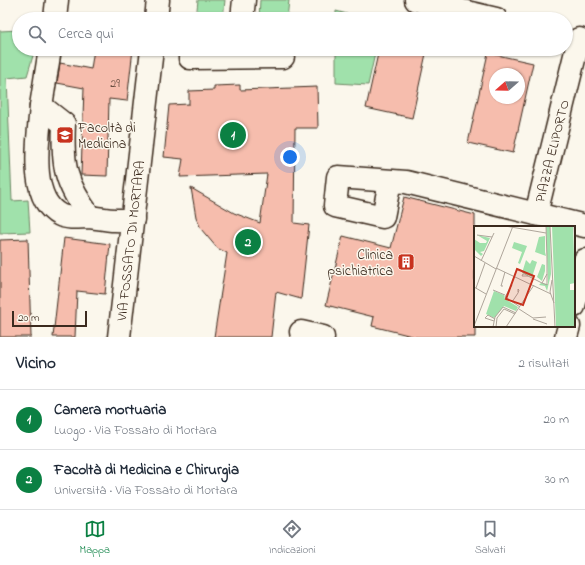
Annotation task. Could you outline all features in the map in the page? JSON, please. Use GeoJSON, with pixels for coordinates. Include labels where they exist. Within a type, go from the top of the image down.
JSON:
{"type":"FeatureCollection","features":[{"type":"Feature","properties":{"kind":"street"},"geometry":{"type":"LineString","coordinates":[[56,12],[57,0]]}},
{"type":"Feature","properties":{"kind":"street"},"geometry":{"type":"LineString","coordinates":[[157,12],[158,0]]}},
{"type":"Feature","properties":{"kind":"street"},"geometry":{"type":"LineString","coordinates":[[243,12],[244,0]]}},
{"type":"Feature","properties":{"kind":"street"},"geometry":{"type":"LineString","coordinates":[[416,0],[467,12]]}},
{"type":"Feature","properties":{"kind":"street","name":"PIAZZA ELIPORTO"},"geometry":{"type":"LineString","coordinates":[[573,55],[577,38]]}},
{"type":"Feature","properties":{"kind":"street"},"geometry":{"type":"LineString","coordinates":[[49,56],[41,106],[37,172],[44,198],[52,210],[61,216],[90,217],[120,222],[133,219]]}},
{"type":"Feature","properties":{"kind":"street","name":"VIA FOSSATO DI MORTARA"},"geometry":{"type":"LineString","coordinates":[[119,337],[151,56]]}},
{"type":"Feature","properties":{"kind":"street"},"geometry":{"type":"LineString","coordinates":[[190,58],[209,56]]}},
{"type":"Feature","properties":{"kind":"street"},"geometry":{"type":"LineString","coordinates":[[272,56],[283,57]]}},
{"type":"Feature","properties":{"kind":"street","name":"PIAZZA ELIPORTO"},"geometry":{"type":"LineString","coordinates":[[573,56],[536,214],[585,226]]}},
{"type":"Feature","properties":{"kind":"street"},"geometry":{"type":"LineString","coordinates":[[41,106],[64,124],[64,169],[70,186],[90,217]]}},
{"type":"Feature","properties":{"kind":"street"},"geometry":{"type":"LineString","coordinates":[[390,181],[406,182],[536,214]]}},
{"type":"Feature","properties":{"kind":"street"},"geometry":{"type":"LineString","coordinates":[[575,302],[585,260]]}},
{"type":"Feature","properties":{"kind":"street"},"geometry":{"type":"LineString","coordinates":[[566,337],[569,327]]}},
{"type":"Feature","properties":{"kind":"street"},"geometry":{"type":"LineString","coordinates":[[301,332],[323,337]]}},
{"type":"Feature","properties":{"kind":"green space"},"geometry":{"type":"Polygon","coordinates":[[[198,0],[225,0],[224,12],[197,12],[198,0]]]}},
{"type":"Feature","properties":{"kind":"green space"},"geometry":{"type":"Polygon","coordinates":[[[260,0],[289,0],[288,12],[259,12],[260,0]]]}},
{"type":"Feature","properties":{"kind":"green space"},"geometry":{"type":"Polygon","coordinates":[[[12,30],[12,56],[33,56],[27,76],[7,78],[12,201],[28,200],[30,232],[0,233],[0,31],[12,30]]]}},
{"type":"Feature","properties":{"kind":"green space"},"geometry":{"type":"Polygon","coordinates":[[[336,56],[374,56],[368,85],[336,83],[336,56]]]}},
{"type":"Feature","properties":{"kind":"building"},"geometry":{"type":"Polygon","coordinates":[[[93,56],[132,56],[127,101],[109,99],[107,176],[81,175],[84,88],[57,83],[60,63],[91,69],[93,56]]]}},
{"type":"Feature","properties":{"kind":"building"},"geometry":{"type":"Polygon","coordinates":[[[377,56],[425,56],[412,118],[366,108],[377,56]]]}},
{"type":"Feature","properties":{"kind":"building"},"geometry":{"type":"Polygon","coordinates":[[[487,56],[502,56],[533,63],[525,99],[525,68],[489,68],[489,104],[524,104],[513,153],[468,143],[487,56]]]}},
{"type":"Feature","properties":{"kind":"building"},"geometry":{"type":"Polygon","coordinates":[[[240,85],[240,90],[317,87],[318,128],[295,128],[294,223],[309,225],[301,299],[276,292],[271,337],[214,337],[227,253],[217,248],[201,229],[196,217],[191,188],[234,213],[260,223],[267,174],[180,177],[183,159],[164,157],[169,105],[189,104],[189,91],[214,90],[214,86],[240,85]]]}},
{"type":"Feature","properties":{"kind":"building","name":"Clinica psichiatrica"},"geometry":{"type":"Polygon","coordinates":[[[404,197],[475,215],[475,337],[416,337],[372,326],[374,317],[326,305],[343,236],[391,248],[404,197]]]}},
{"type":"Feature","properties":{"kind":"building"},"geometry":{"type":"Polygon","coordinates":[[[64,238],[110,244],[105,294],[77,291],[75,337],[53,337],[64,238]]]}},
{"type":"Feature","properties":{"kind":"building"},"geometry":{"type":"Polygon","coordinates":[[[28,239],[31,337],[0,337],[0,240],[28,239]]]}},
{"type":"Feature","properties":{"kind":"place","name":"Facoltà di Medicina"},"geometry":{"type":"Point","coordinates":[65,135]}},
{"type":"Feature","properties":{"kind":"place","name":"Camera mortuaria"},"geometry":{"type":"Point","coordinates":[233,135]}},
{"type":"Feature","properties":{"kind":"place","name":"Facoltà di Medicina e Chirurgia"},"geometry":{"type":"Point","coordinates":[248,242]}},
{"type":"Feature","properties":{"kind":"place","name":"Clinica psichiatrica"},"geometry":{"type":"Point","coordinates":[406,262]}}]}
